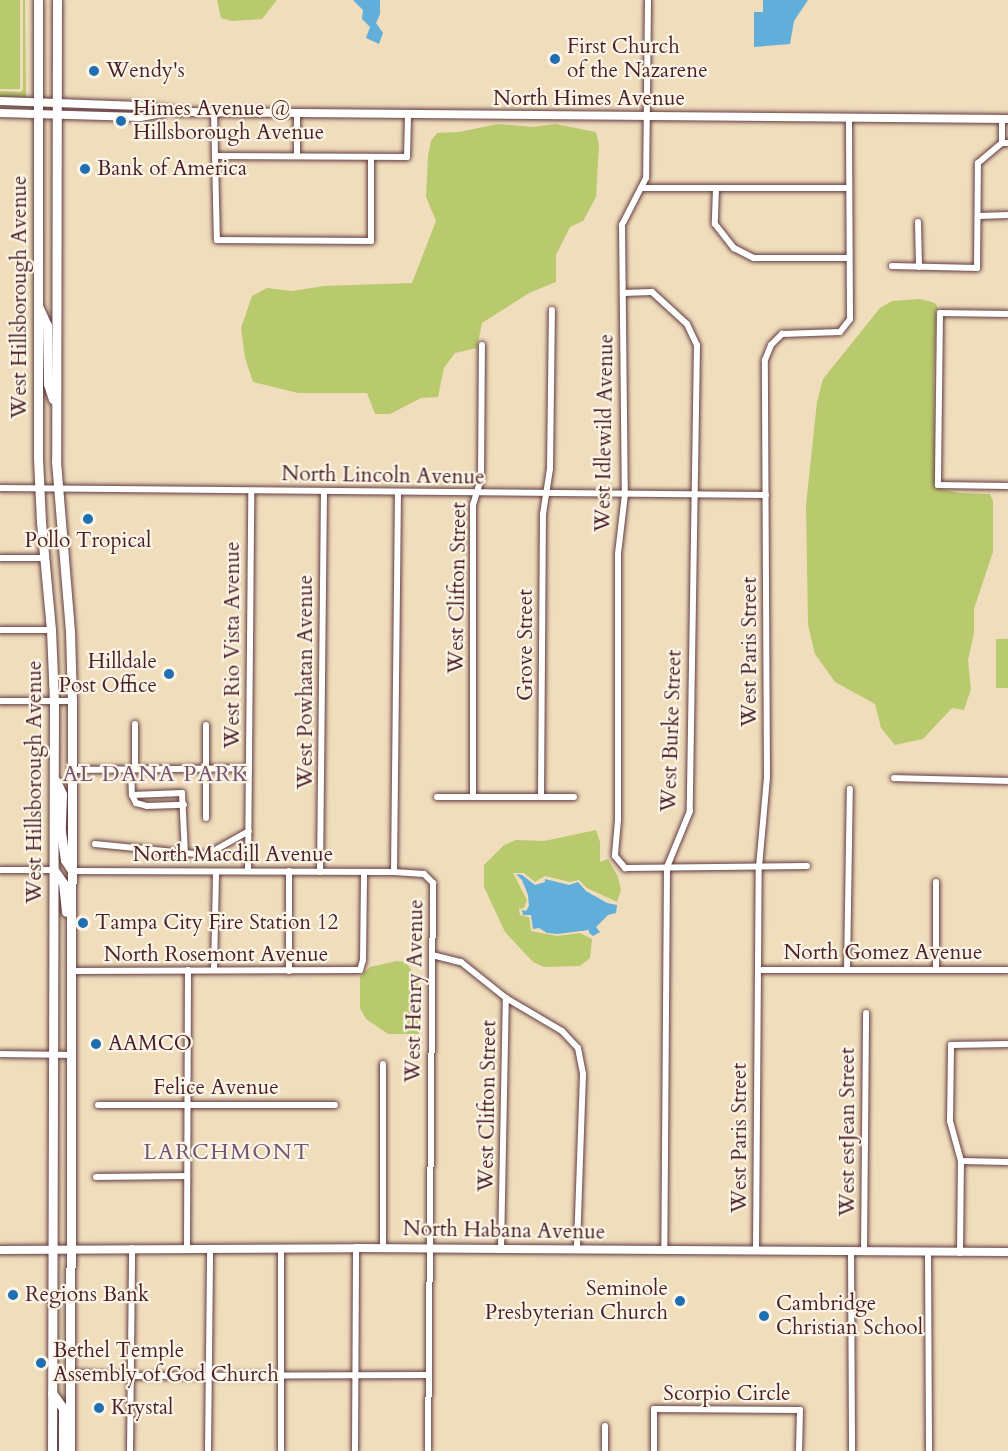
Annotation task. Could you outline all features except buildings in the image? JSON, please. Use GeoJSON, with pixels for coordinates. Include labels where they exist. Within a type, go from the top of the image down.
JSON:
{"type":"FeatureCollection","features":[{"type":"Feature","properties":{"kind":"main road","name":"West Hillsborough Avenue"},"geometry":{"type":"LineString","coordinates":[[38,0],[39,488],[51,630],[54,701],[52,1451]]}},
{"type":"Feature","properties":{"kind":"main road","name":"West Hillsborough Avenue"},"geometry":{"type":"LineString","coordinates":[[57,0],[57,489],[70,628],[72,701],[70,1451]]}},
{"type":"Feature","properties":{"kind":"main road"},"geometry":{"type":"LineString","coordinates":[[38,306],[47,325],[48,384],[56,407]]}},
{"type":"Feature","properties":{"kind":"main road"},"geometry":{"type":"LineString","coordinates":[[54,776],[62,794],[61,832],[65,860],[72,871]]}},
{"type":"Feature","properties":{"kind":"main road"},"geometry":{"type":"LineString","coordinates":[[54,870],[63,884],[66,965],[71,971]]}},
{"type":"Feature","properties":{"kind":"main road"},"geometry":{"type":"LineString","coordinates":[[52,1393],[63,1408],[63,1451]]}},
{"type":"Feature","properties":{"kind":"street","name":"West Idlewild Avenue"},"geometry":{"type":"LineString","coordinates":[[648,0],[646,178],[622,225],[625,494],[618,554],[618,819],[615,856],[625,868],[667,867]]}},
{"type":"Feature","properties":{"kind":"street","name":"North Himes Avenue"},"geometry":{"type":"LineString","coordinates":[[0,101],[57,101],[140,106],[169,112]]}},
{"type":"Feature","properties":{"kind":"street","name":"North Himes Avenue"},"geometry":{"type":"LineString","coordinates":[[0,113],[140,117],[169,112],[214,112],[646,118],[1005,119]]}},
{"type":"Feature","properties":{"kind":"street"},"geometry":{"type":"LineString","coordinates":[[214,112],[217,240],[371,242],[371,158]]}},
{"type":"Feature","properties":{"kind":"street"},"geometry":{"type":"LineString","coordinates":[[297,114],[297,156]]}},
{"type":"Feature","properties":{"kind":"street"},"geometry":{"type":"LineString","coordinates":[[215,156],[407,157],[408,115]]}},
{"type":"Feature","properties":{"kind":"street","name":"West Paris Street"},"geometry":{"type":"LineString","coordinates":[[756,1251],[759,867],[767,777],[765,360],[771,345],[782,334],[840,332],[850,319],[849,118]]}},
{"type":"Feature","properties":{"kind":"street"},"geometry":{"type":"LineString","coordinates":[[892,266],[976,268],[978,163],[1005,143],[1005,119]]}},
{"type":"Feature","properties":{"kind":"street"},"geometry":{"type":"LineString","coordinates":[[641,188],[848,188]]}},
{"type":"Feature","properties":{"kind":"street"},"geometry":{"type":"LineString","coordinates":[[716,188],[715,224],[734,248],[754,258],[849,258]]}},
{"type":"Feature","properties":{"kind":"street"},"geometry":{"type":"LineString","coordinates":[[978,216],[1008,215]]}},
{"type":"Feature","properties":{"kind":"street"},"geometry":{"type":"LineString","coordinates":[[918,222],[919,267]]}},
{"type":"Feature","properties":{"kind":"street","name":"West Burke Street"},"geometry":{"type":"LineString","coordinates":[[623,293],[652,292],[687,324],[697,345],[690,811],[667,867],[664,1250]]}},
{"type":"Feature","properties":{"kind":"street","name":"Grove Street"},"geometry":{"type":"LineString","coordinates":[[541,797],[543,514],[550,469],[552,310]]}},
{"type":"Feature","properties":{"kind":"street"},"geometry":{"type":"LineString","coordinates":[[1008,314],[940,313],[938,485],[1008,486]]}},
{"type":"Feature","properties":{"kind":"street","name":"West Clifton Street"},"geometry":{"type":"LineString","coordinates":[[473,797],[472,505],[481,478],[482,345]]}},
{"type":"Feature","properties":{"kind":"street","name":"North Lincoln Avenue"},"geometry":{"type":"LineString","coordinates":[[0,488],[766,495]]}},
{"type":"Feature","properties":{"kind":"street","name":"West Rio Vista Avenue"},"geometry":{"type":"LineString","coordinates":[[248,871],[251,492]]}},
{"type":"Feature","properties":{"kind":"street","name":"West Powhatan Avenue"},"geometry":{"type":"LineString","coordinates":[[321,872],[324,492]]}},
{"type":"Feature","properties":{"kind":"street","name":"West Henry Avenue"},"geometry":{"type":"LineString","coordinates":[[398,492],[394,872],[424,874],[433,883],[428,1451]]}},
{"type":"Feature","properties":{"kind":"street"},"geometry":{"type":"LineString","coordinates":[[0,558],[44,558]]}},
{"type":"Feature","properties":{"kind":"street"},"geometry":{"type":"LineString","coordinates":[[0,630],[51,630]]}},
{"type":"Feature","properties":{"kind":"street"},"geometry":{"type":"LineString","coordinates":[[0,701],[72,701]]}},
{"type":"Feature","properties":{"kind":"street"},"geometry":{"type":"LineString","coordinates":[[135,724],[132,795],[136,803],[147,806],[184,805]]}},
{"type":"Feature","properties":{"kind":"street"},"geometry":{"type":"LineString","coordinates":[[206,725],[206,818]]}},
{"type":"Feature","properties":{"kind":"street"},"geometry":{"type":"LineString","coordinates":[[72,770],[249,768]]}},
{"type":"Feature","properties":{"kind":"street"},"geometry":{"type":"LineString","coordinates":[[894,778],[1008,781]]}},
{"type":"Feature","properties":{"kind":"street"},"geometry":{"type":"LineString","coordinates":[[847,970],[850,789]]}},
{"type":"Feature","properties":{"kind":"street"},"geometry":{"type":"LineString","coordinates":[[132,795],[182,793],[185,854]]}},
{"type":"Feature","properties":{"kind":"street"},"geometry":{"type":"LineString","coordinates":[[437,797],[574,797]]}},
{"type":"Feature","properties":{"kind":"street"},"geometry":{"type":"LineString","coordinates":[[94,844],[206,855],[249,831]]}},
{"type":"Feature","properties":{"kind":"street"},"geometry":{"type":"LineString","coordinates":[[667,867],[807,866]]}},
{"type":"Feature","properties":{"kind":"street"},"geometry":{"type":"LineString","coordinates":[[0,870],[54,870]]}},
{"type":"Feature","properties":{"kind":"street","name":"North Macdill Avenue"},"geometry":{"type":"LineString","coordinates":[[72,871],[394,872]]}},
{"type":"Feature","properties":{"kind":"street"},"geometry":{"type":"LineString","coordinates":[[289,871],[289,971]]}},
{"type":"Feature","properties":{"kind":"street"},"geometry":{"type":"LineString","coordinates":[[214,970],[216,872]]}},
{"type":"Feature","properties":{"kind":"street","name":"North Rosemont Avenue"},"geometry":{"type":"LineString","coordinates":[[71,971],[360,970],[363,960],[364,872]]}},
{"type":"Feature","properties":{"kind":"street"},"geometry":{"type":"LineString","coordinates":[[936,882],[936,970]]}},
{"type":"Feature","properties":{"kind":"street"},"geometry":{"type":"LineString","coordinates":[[432,955],[461,962],[506,998],[562,1031],[578,1048],[583,1074],[578,1250]]}},
{"type":"Feature","properties":{"kind":"street"},"geometry":{"type":"LineString","coordinates":[[187,1249],[188,970]]}},
{"type":"Feature","properties":{"kind":"street","name":"North Gomez Avenue"},"geometry":{"type":"LineString","coordinates":[[758,970],[1008,970]]}},
{"type":"Feature","properties":{"kind":"street","name":"West Clifton Street"},"geometry":{"type":"LineString","coordinates":[[501,1250],[506,998]]}},
{"type":"Feature","properties":{"kind":"street","name":"West estJean Street"},"geometry":{"type":"LineString","coordinates":[[864,1252],[866,1013]]}},
{"type":"Feature","properties":{"kind":"street"},"geometry":{"type":"LineString","coordinates":[[960,1253],[961,1161],[950,1121],[951,1045],[1008,1044]]}},
{"type":"Feature","properties":{"kind":"street"},"geometry":{"type":"LineString","coordinates":[[0,1054],[72,1055]]}},
{"type":"Feature","properties":{"kind":"street"},"geometry":{"type":"LineString","coordinates":[[383,1064],[383,1248]]}},
{"type":"Feature","properties":{"kind":"street","name":"Felice Avenue"},"geometry":{"type":"LineString","coordinates":[[98,1105],[335,1105]]}},
{"type":"Feature","properties":{"kind":"street"},"geometry":{"type":"LineString","coordinates":[[961,1161],[1008,1162]]}},
{"type":"Feature","properties":{"kind":"street"},"geometry":{"type":"LineString","coordinates":[[96,1177],[186,1176]]}},
{"type":"Feature","properties":{"kind":"street"},"geometry":{"type":"LineString","coordinates":[[130,1451],[132,1248]]}},
{"type":"Feature","properties":{"kind":"street"},"geometry":{"type":"LineString","coordinates":[[281,1248],[281,1451]]}},
{"type":"Feature","properties":{"kind":"street"},"geometry":{"type":"LineString","coordinates":[[355,1451],[356,1248]]}},
{"type":"Feature","properties":{"kind":"street","name":"North Habana Avenue"},"geometry":{"type":"LineString","coordinates":[[0,1250],[430,1248],[1008,1252]]}},
{"type":"Feature","properties":{"kind":"street"},"geometry":{"type":"LineString","coordinates":[[208,1451],[210,1249]]}},
{"type":"Feature","properties":{"kind":"street"},"geometry":{"type":"LineString","coordinates":[[851,1252],[852,1451]]}},
{"type":"Feature","properties":{"kind":"street"},"geometry":{"type":"LineString","coordinates":[[928,1253],[929,1451]]}},
{"type":"Feature","properties":{"kind":"street"},"geometry":{"type":"LineString","coordinates":[[71,1373],[131,1376],[429,1375]]}},
{"type":"Feature","properties":{"kind":"street","name":"Scorpio Circle"},"geometry":{"type":"LineString","coordinates":[[654,1451],[654,1409],[800,1410],[800,1451]]}},
{"type":"Feature","properties":{"kind":"street"},"geometry":{"type":"LineString","coordinates":[[604,1425],[605,1451]]}},
{"type":"Feature","properties":{"kind":"green space"},"geometry":{"type":"Polygon","coordinates":[[[0,0],[20,0],[20,89],[0,89],[0,0]]]}},
{"type":"Feature","properties":{"kind":"green space"},"geometry":{"type":"Polygon","coordinates":[[[23,0],[25,0],[26,98],[0,98],[0,91],[21,92],[23,89],[23,0]]]}},
{"type":"Feature","properties":{"kind":"green space"},"geometry":{"type":"Polygon","coordinates":[[[217,0],[277,0],[262,19],[231,21],[221,18],[217,0]]]}},
{"type":"Feature","properties":{"kind":"green space"},"geometry":{"type":"Polygon","coordinates":[[[498,124],[533,127],[555,124],[596,132],[599,145],[596,197],[583,221],[570,227],[556,255],[556,282],[529,293],[482,323],[477,348],[455,353],[444,368],[438,397],[421,398],[390,414],[375,414],[367,393],[298,393],[253,382],[245,358],[241,328],[252,296],[267,288],[292,291],[324,286],[412,283],[436,221],[426,197],[431,141],[437,133],[459,132],[498,124]]]}},
{"type":"Feature","properties":{"kind":"green space"},"geometry":{"type":"Polygon","coordinates":[[[920,299],[935,303],[939,310],[936,310],[934,377],[935,488],[959,493],[990,494],[993,501],[993,552],[974,609],[974,633],[968,660],[971,689],[964,710],[952,708],[923,739],[895,745],[881,728],[875,704],[835,682],[815,654],[808,625],[806,505],[817,402],[823,379],[880,308],[892,301],[920,299]]]}},
{"type":"Feature","properties":{"kind":"green space"},"geometry":{"type":"Polygon","coordinates":[[[996,639],[1008,639],[1008,688],[996,688],[996,639]]]}},
{"type":"Feature","properties":{"kind":"green space"},"geometry":{"type":"Polygon","coordinates":[[[596,830],[600,842],[600,862],[608,859],[618,877],[621,890],[617,902],[587,888],[579,880],[570,882],[545,876],[535,882],[524,873],[513,873],[527,900],[524,908],[519,909],[520,915],[529,917],[531,931],[557,936],[580,933],[592,939],[590,958],[580,966],[544,967],[533,962],[505,932],[484,887],[484,865],[504,845],[516,840],[544,841],[596,830]]]}},
{"type":"Feature","properties":{"kind":"green space"},"geometry":{"type":"Polygon","coordinates":[[[397,961],[405,962],[418,978],[421,1011],[419,1034],[388,1034],[366,1019],[360,1008],[360,976],[370,967],[397,961]]]}},
{"type":"Feature","properties":{"kind":"water"},"geometry":{"type":"Polygon","coordinates":[[[353,0],[380,0],[380,14],[376,23],[383,33],[379,44],[366,38],[370,27],[362,19],[363,10],[353,0]]]}},
{"type":"Feature","properties":{"kind":"water"},"geometry":{"type":"Polygon","coordinates":[[[763,0],[808,0],[794,21],[790,44],[754,47],[754,12],[763,12],[763,0]]]}},
{"type":"Feature","properties":{"kind":"water"},"geometry":{"type":"Polygon","coordinates":[[[516,874],[522,875],[535,885],[545,882],[545,879],[569,885],[578,882],[586,891],[607,903],[617,905],[616,913],[608,915],[596,927],[600,932],[593,936],[589,930],[557,934],[547,933],[539,928],[533,929],[531,915],[523,915],[522,910],[526,911],[529,906],[528,895],[522,880],[516,874]]]}},
{"type":"Feature","properties":{"kind":"place","name":"First Church of the Nazarene"},"geometry":{"type":"Point","coordinates":[555,59]}},
{"type":"Feature","properties":{"kind":"place","name":"Wendy's"},"geometry":{"type":"Point","coordinates":[94,71]}},
{"type":"Feature","properties":{"kind":"place","name":"Himes Avenue @ Hillsborough Avenue"},"geometry":{"type":"Point","coordinates":[121,121]}},
{"type":"Feature","properties":{"kind":"place","name":"Bank of America"},"geometry":{"type":"Point","coordinates":[85,169]}},
{"type":"Feature","properties":{"kind":"place","name":"Pollo Tropical"},"geometry":{"type":"Point","coordinates":[88,519]}},
{"type":"Feature","properties":{"kind":"place","name":"Hilldale Post Office"},"geometry":{"type":"Point","coordinates":[169,674]}},
{"type":"Feature","properties":{"kind":"place","name":"Tampa City Fire Station 12"},"geometry":{"type":"Point","coordinates":[83,923]}},
{"type":"Feature","properties":{"kind":"place","name":"AAMCO"},"geometry":{"type":"Point","coordinates":[96,1044]}},
{"type":"Feature","properties":{"kind":"place","name":"Regions Bank"},"geometry":{"type":"Point","coordinates":[13,1295]}},
{"type":"Feature","properties":{"kind":"place","name":"Seminole Presbyterian Church"},"geometry":{"type":"Point","coordinates":[680,1301]}},
{"type":"Feature","properties":{"kind":"place","name":"Cambridge Christian School"},"geometry":{"type":"Point","coordinates":[764,1316]}},
{"type":"Feature","properties":{"kind":"place","name":"Bethel Temple Assembly of God Church"},"geometry":{"type":"Point","coordinates":[41,1363]}},
{"type":"Feature","properties":{"kind":"place","name":"Krystal"},"geometry":{"type":"Point","coordinates":[99,1408]}},
{"type":"Feature","properties":{"kind":"district","name":"AL DANA PARK"},"geometry":{"type":"Point","coordinates":[156,775]}},
{"type":"Feature","properties":{"kind":"district","name":"LARCHMONT"},"geometry":{"type":"Point","coordinates":[227,1153]}}]}
